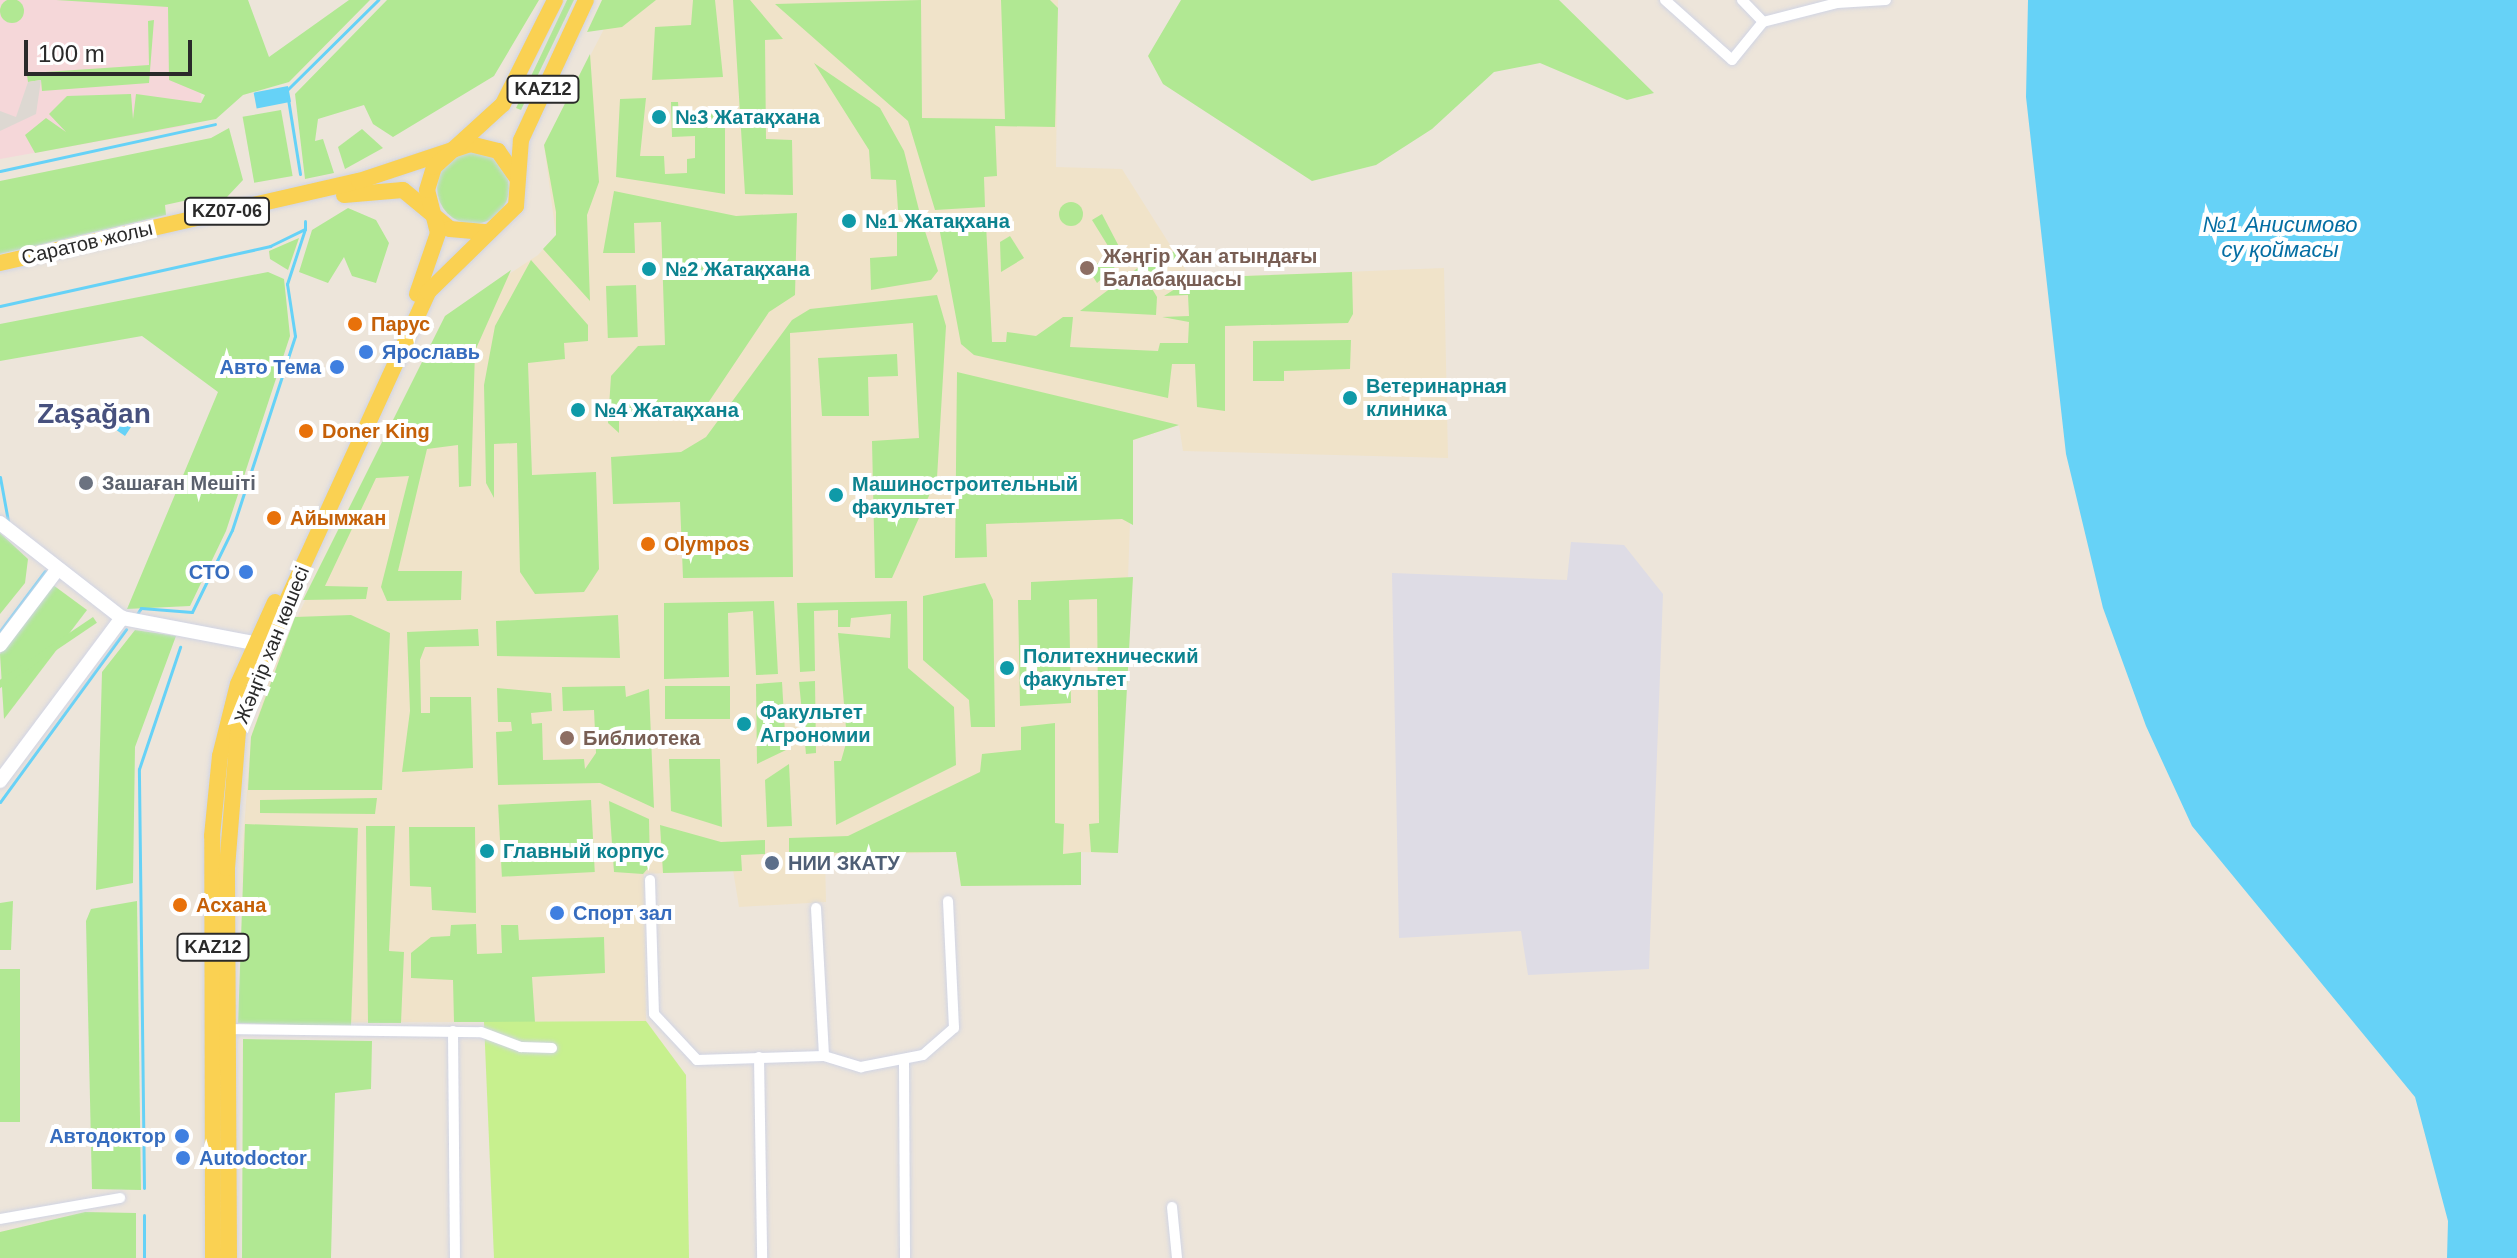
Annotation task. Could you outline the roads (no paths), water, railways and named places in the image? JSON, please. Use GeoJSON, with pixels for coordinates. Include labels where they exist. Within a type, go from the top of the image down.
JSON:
{"type":"FeatureCollection","features":[{"type":"Feature","properties":{"kind":"main road","name":"Жәңгір хан көшесі"},"geometry":{"type":"LineString","coordinates":[[229,1258],[212,836],[220,756],[262,644],[425,277],[436,244],[430,174],[451,150],[503,104],[555,0]]}},
{"type":"Feature","properties":{"kind":"main road","name":"Жәңгір хан көшесі"},"geometry":{"type":"LineString","coordinates":[[262,644],[428,292],[510,216],[525,128],[586,0]]}},
{"type":"Feature","properties":{"kind":"main road"},"geometry":{"type":"LineString","coordinates":[[451,150],[489,147],[512,165],[518,183]]}},
{"type":"Feature","properties":{"kind":"main road","name":"Саратов жолы"},"geometry":{"type":"LineString","coordinates":[[0,263],[347,184],[451,150]]}},
{"type":"Feature","properties":{"kind":"main road","name":"Саратов жолы"},"geometry":{"type":"LineString","coordinates":[[0,273],[377,189],[410,193],[435,214]]}},
{"type":"Feature","properties":{"kind":"main road"},"geometry":{"type":"LineString","coordinates":[[435,214],[460,233],[493,230]]}},
{"type":"Feature","properties":{"kind":"main road"},"geometry":{"type":"LineString","coordinates":[[0,523],[122,618],[262,644]]}},
{"type":"Feature","properties":{"kind":"main road"},"geometry":{"type":"LineString","coordinates":[[0,645],[57,570]]}},
{"type":"Feature","properties":{"kind":"main road"},"geometry":{"type":"LineString","coordinates":[[0,781],[122,618]]}},
{"type":"Feature","properties":{"kind":"main road","name":"Жәңгір хан көшесі"},"geometry":{"type":"LineString","coordinates":[[213,1258],[221,1028]]}},
{"type":"Feature","properties":{"kind":"street"},"geometry":{"type":"LineString","coordinates":[[1665,0],[1726,59],[1737,57],[1763,22],[1837,3],[1886,0]]}},
{"type":"Feature","properties":{"kind":"street"},"geometry":{"type":"LineString","coordinates":[[1742,0],[1763,22]]}},
{"type":"Feature","properties":{"kind":"street"},"geometry":{"type":"LineString","coordinates":[[650,880],[654,1014],[697,1060],[824,1056],[861,1067],[904,1062],[954,1028],[948,901]]}},
{"type":"Feature","properties":{"kind":"street"},"geometry":{"type":"LineString","coordinates":[[816,908],[824,1056]]}},
{"type":"Feature","properties":{"kind":"street"},"geometry":{"type":"LineString","coordinates":[[221,1028],[453,1031],[552,1048]]}},
{"type":"Feature","properties":{"kind":"street"},"geometry":{"type":"LineString","coordinates":[[453,1031],[455,1258]]}},
{"type":"Feature","properties":{"kind":"street"},"geometry":{"type":"LineString","coordinates":[[759,1057],[762,1258]]}},
{"type":"Feature","properties":{"kind":"street"},"geometry":{"type":"LineString","coordinates":[[904,1062],[905,1258]]}},
{"type":"Feature","properties":{"kind":"street"},"geometry":{"type":"LineString","coordinates":[[0,1219],[120,1198]]}},
{"type":"Feature","properties":{"kind":"street"},"geometry":{"type":"LineString","coordinates":[[1172,1207],[1177,1258]]}},
{"type":"Feature","properties":{"kind":"water","name":"№1 Анисимово су қоймасы"},"geometry":{"type":"Polygon","coordinates":[[[2028,0],[2517,0],[2517,1258],[2447,1258],[2448,1221],[2415,1097],[2192,826],[2146,726],[2103,608],[2066,454],[2026,97],[2028,0]]]}},
{"type":"Feature","properties":{"kind":"water"},"geometry":{"type":"Polygon","coordinates":[[[288,86],[291,102],[257,108],[254,93],[288,86]]]}},
{"type":"Feature","properties":{"kind":"water"},"geometry":{"type":"Polygon","coordinates":[[[114,412],[133,424],[125,436],[106,423],[93,426],[91,416],[114,412]]]}},
{"type":"Feature","properties":{"kind":"waterway"},"geometry":{"type":"LineString","coordinates":[[288,89],[378,0]]}},
{"type":"Feature","properties":{"kind":"waterway"},"geometry":{"type":"LineString","coordinates":[[288,99],[300,174]]}},
{"type":"Feature","properties":{"kind":"waterway"},"geometry":{"type":"LineString","coordinates":[[0,171],[215,124]]}},
{"type":"Feature","properties":{"kind":"waterway"},"geometry":{"type":"LineString","coordinates":[[0,306],[270,246],[305,229],[305,221]]}},
{"type":"Feature","properties":{"kind":"waterway"},"geometry":{"type":"LineString","coordinates":[[137,614],[141,608],[192,612],[232,530],[295,336],[287,284],[305,229]]}},
{"type":"Feature","properties":{"kind":"waterway"},"geometry":{"type":"LineString","coordinates":[[0,477],[8,521]]}},
{"type":"Feature","properties":{"kind":"waterway"},"geometry":{"type":"LineString","coordinates":[[0,631],[45,571]]}},
{"type":"Feature","properties":{"kind":"waterway"},"geometry":{"type":"LineString","coordinates":[[0,802],[126,629]]}},
{"type":"Feature","properties":{"kind":"waterway"},"geometry":{"type":"LineString","coordinates":[[144,1188],[139,769],[180,647]]}},
{"type":"Feature","properties":{"kind":"waterway"},"geometry":{"type":"LineString","coordinates":[[144,1215],[144,1258]]}},
{"type":"Feature","properties":{"kind":"place","name":"№3 Жатақхана"},"geometry":{"type":"Point","coordinates":[659,117]}},
{"type":"Feature","properties":{"kind":"place","name":"№1 Жатақхана"},"geometry":{"type":"Point","coordinates":[849,221]}},
{"type":"Feature","properties":{"kind":"place","name":"Жәңгір Хан атындағы Балабақшасы"},"geometry":{"type":"Point","coordinates":[1087,268]}},
{"type":"Feature","properties":{"kind":"place","name":"№2 Жатақхана"},"geometry":{"type":"Point","coordinates":[649,269]}},
{"type":"Feature","properties":{"kind":"place","name":"Парус"},"geometry":{"type":"Point","coordinates":[355,324]}},
{"type":"Feature","properties":{"kind":"place","name":"Ярославь"},"geometry":{"type":"Point","coordinates":[366,352]}},
{"type":"Feature","properties":{"kind":"place","name":"Авто Тема"},"geometry":{"type":"Point","coordinates":[337,367]}},
{"type":"Feature","properties":{"kind":"place","name":"Ветеринарная клиника"},"geometry":{"type":"Point","coordinates":[1350,398]}},
{"type":"Feature","properties":{"kind":"place","name":"№4 Жатақхана"},"geometry":{"type":"Point","coordinates":[578,410]}},
{"type":"Feature","properties":{"kind":"place","name":"Doner King"},"geometry":{"type":"Point","coordinates":[306,431]}},
{"type":"Feature","properties":{"kind":"place","name":"Зашаған Мешіті"},"geometry":{"type":"Point","coordinates":[86,483]}},
{"type":"Feature","properties":{"kind":"place","name":"Машиностроительный факультет"},"geometry":{"type":"Point","coordinates":[836,495]}},
{"type":"Feature","properties":{"kind":"place","name":"Айымжан"},"geometry":{"type":"Point","coordinates":[274,518]}},
{"type":"Feature","properties":{"kind":"place","name":"Olympos"},"geometry":{"type":"Point","coordinates":[648,544]}},
{"type":"Feature","properties":{"kind":"place","name":"СТО"},"geometry":{"type":"Point","coordinates":[246,572]}},
{"type":"Feature","properties":{"kind":"place","name":"Политехнический факультет"},"geometry":{"type":"Point","coordinates":[1007,668]}},
{"type":"Feature","properties":{"kind":"place","name":"Факультет Агрономии"},"geometry":{"type":"Point","coordinates":[744,724]}},
{"type":"Feature","properties":{"kind":"place","name":"Библиотека"},"geometry":{"type":"Point","coordinates":[567,738]}},
{"type":"Feature","properties":{"kind":"place","name":"Главный корпус"},"geometry":{"type":"Point","coordinates":[487,851]}},
{"type":"Feature","properties":{"kind":"place","name":"НИИ ЗКАТУ"},"geometry":{"type":"Point","coordinates":[772,863]}},
{"type":"Feature","properties":{"kind":"place","name":"Асхана"},"geometry":{"type":"Point","coordinates":[180,905]}},
{"type":"Feature","properties":{"kind":"place","name":"Спорт зал"},"geometry":{"type":"Point","coordinates":[557,913]}},
{"type":"Feature","properties":{"kind":"place","name":"Автодоктор"},"geometry":{"type":"Point","coordinates":[182,1136]}},
{"type":"Feature","properties":{"kind":"place","name":"Autodoctor"},"geometry":{"type":"Point","coordinates":[183,1158]}},
{"type":"Feature","properties":{"kind":"district","name":"Zaşağan"},"geometry":{"type":"Point","coordinates":[94,414]}}]}
